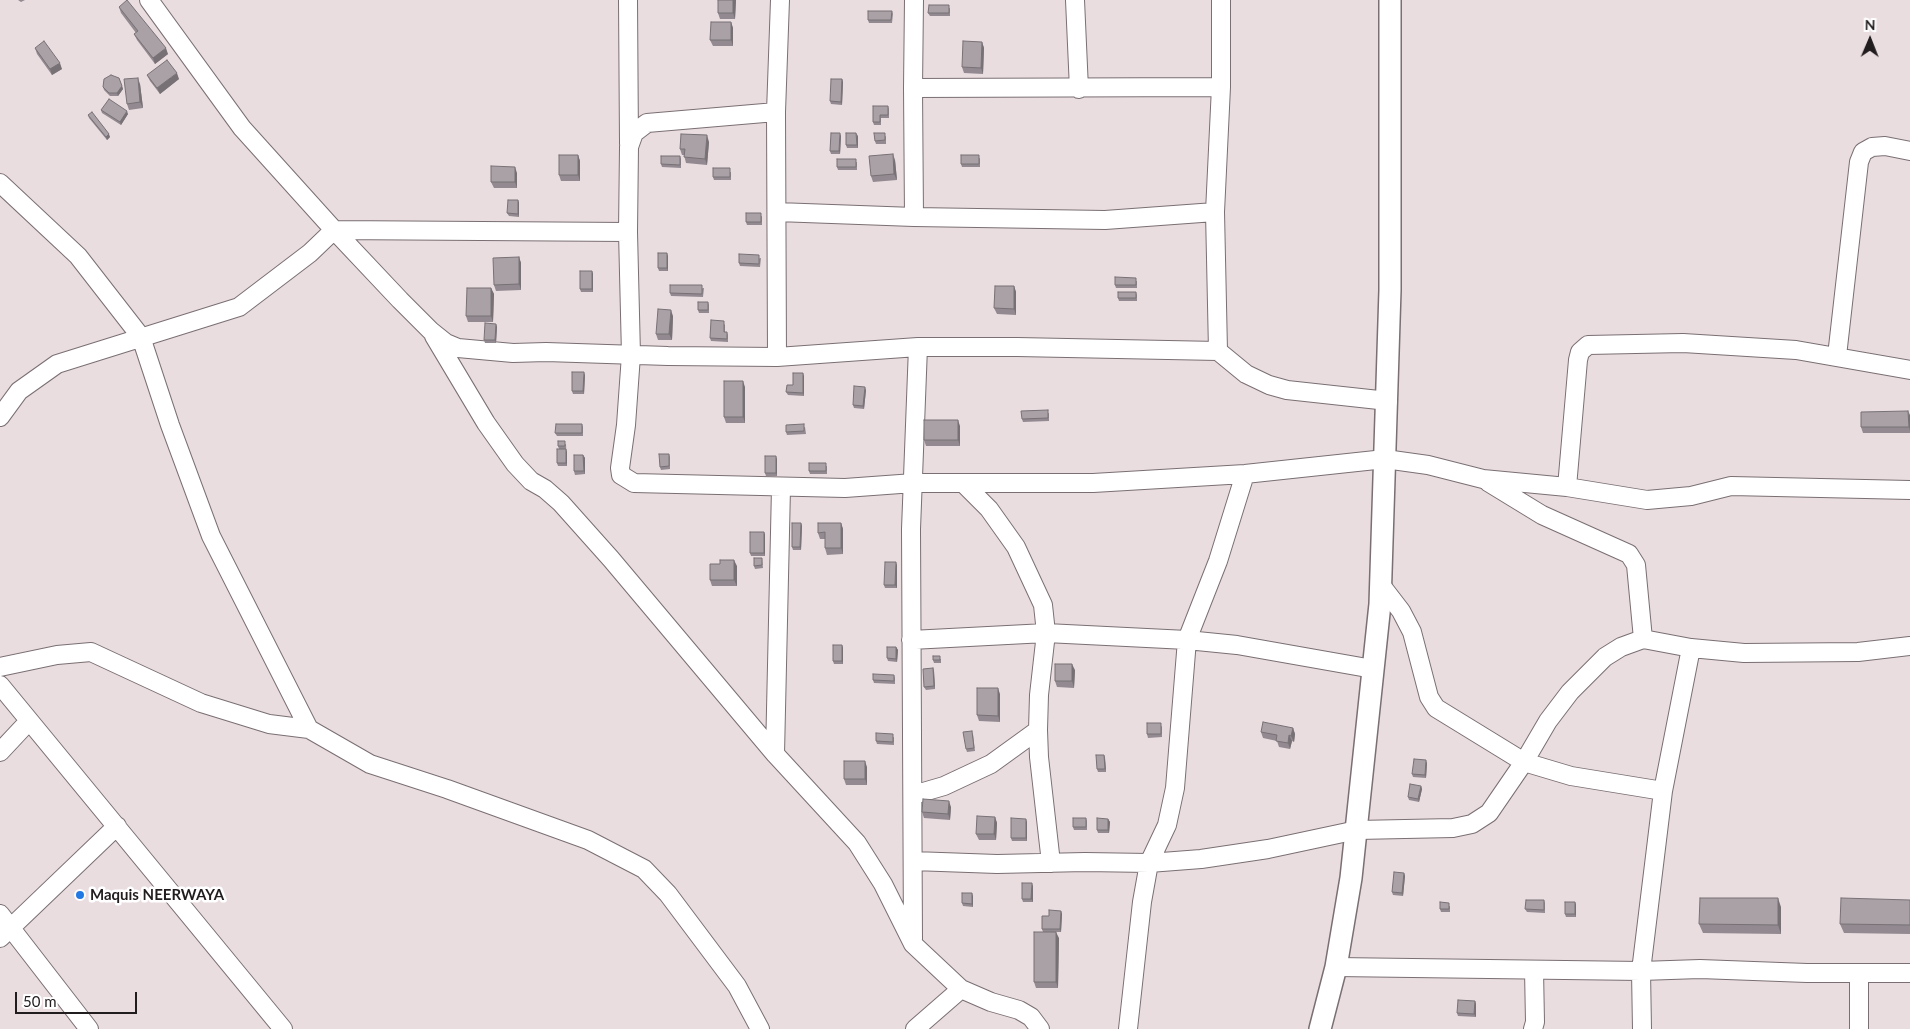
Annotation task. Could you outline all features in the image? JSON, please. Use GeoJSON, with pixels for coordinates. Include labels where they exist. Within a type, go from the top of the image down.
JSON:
{"type":"FeatureCollection","features":[{"type":"Feature","properties":{"kind":"street"},"geometry":{"type":"LineString","coordinates":[[628,0],[628,232],[631,355],[626,425],[620,468],[621,474],[634,484],[845,488],[914,483],[1093,483],[1245,474],[1385,459],[1428,465],[1483,479],[1567,487],[1647,500],[1691,496],[1731,486],[1910,490]]}},
{"type":"Feature","properties":{"kind":"street"},"geometry":{"type":"LineString","coordinates":[[777,357],[776,112],[780,0]]}},
{"type":"Feature","properties":{"kind":"street"},"geometry":{"type":"LineString","coordinates":[[914,0],[914,218]]}},
{"type":"Feature","properties":{"kind":"street"},"geometry":{"type":"LineString","coordinates":[[1076,0],[1079,89]]}},
{"type":"Feature","properties":{"kind":"street"},"geometry":{"type":"LineString","coordinates":[[1218,351],[1216,212],[1221,86],[1220,0]]}},
{"type":"Feature","properties":{"kind":"street"},"geometry":{"type":"LineString","coordinates":[[1320,1029],[1336,967],[1357,830],[1381,585],[1390,290],[1390,0]]}},
{"type":"Feature","properties":{"kind":"street"},"geometry":{"type":"LineString","coordinates":[[151,1],[242,128],[334,230],[431,331],[458,348],[513,353],[777,357],[918,347],[1017,346],[1218,351],[1246,374],[1269,385],[1287,390],[1388,401]]}},
{"type":"Feature","properties":{"kind":"street"},"geometry":{"type":"LineString","coordinates":[[913,88],[1079,89],[1221,86]]}},
{"type":"Feature","properties":{"kind":"street"},"geometry":{"type":"LineString","coordinates":[[629,148],[634,133],[647,123],[776,112]]}},
{"type":"Feature","properties":{"kind":"street"},"geometry":{"type":"LineString","coordinates":[[1837,356],[1859,162],[1863,152],[1872,147],[1885,146],[1910,151]]}},
{"type":"Feature","properties":{"kind":"street"},"geometry":{"type":"LineString","coordinates":[[0,183],[78,256],[141,337],[170,425],[211,536],[309,729]]}},
{"type":"Feature","properties":{"kind":"street"},"geometry":{"type":"LineString","coordinates":[[777,212],[914,218],[1105,220],[1216,212]]}},
{"type":"Feature","properties":{"kind":"street"},"geometry":{"type":"LineString","coordinates":[[0,417],[19,391],[57,364],[239,307],[310,253],[334,230],[628,232]]}},
{"type":"Feature","properties":{"kind":"street"},"geometry":{"type":"LineString","coordinates":[[431,331],[486,423],[515,464],[567,510],[775,754],[857,843],[883,884],[913,944],[961,988],[991,1002],[1019,1010],[1031,1017],[1040,1029]]}},
{"type":"Feature","properties":{"kind":"street"},"geometry":{"type":"LineString","coordinates":[[1567,487],[1578,360],[1580,352],[1588,345],[1682,343],[1796,350],[1910,370]]}},
{"type":"Feature","properties":{"kind":"street"},"geometry":{"type":"LineString","coordinates":[[913,944],[911,529],[918,347]]}},
{"type":"Feature","properties":{"kind":"street"},"geometry":{"type":"LineString","coordinates":[[1128,1029],[1142,902],[1149,863],[1167,825],[1176,788],[1187,640],[1218,561],[1245,474]]}},
{"type":"Feature","properties":{"kind":"street"},"geometry":{"type":"LineString","coordinates":[[1483,479],[1542,514],[1629,554],[1636,565],[1643,639]]}},
{"type":"Feature","properties":{"kind":"street"},"geometry":{"type":"LineString","coordinates":[[962,483],[988,510],[1016,547],[1043,604],[1046,633],[1039,695],[1038,730],[1039,757],[1051,863]]}},
{"type":"Feature","properties":{"kind":"street"},"geometry":{"type":"LineString","coordinates":[[775,754],[781,488]]}},
{"type":"Feature","properties":{"kind":"street"},"geometry":{"type":"LineString","coordinates":[[1381,585],[1401,611],[1412,632],[1429,697],[1436,708],[1524,762],[1571,776],[1663,791]]}},
{"type":"Feature","properties":{"kind":"street"},"geometry":{"type":"LineString","coordinates":[[911,640],[1046,633],[1187,640],[1237,646],[1373,669]]}},
{"type":"Feature","properties":{"kind":"street"},"geometry":{"type":"LineString","coordinates":[[913,862],[996,864],[1149,863],[1201,859],[1268,849],[1357,830],[1453,828],[1472,824],[1489,813],[1524,762],[1548,721],[1570,692],[1605,657],[1621,647],[1643,639],[1691,648],[1744,653],[1858,652],[1910,646]]}},
{"type":"Feature","properties":{"kind":"street"},"geometry":{"type":"LineString","coordinates":[[1642,1029],[1641,971],[1663,791],[1691,648]]}},
{"type":"Feature","properties":{"kind":"street"},"geometry":{"type":"LineString","coordinates":[[0,667],[57,655],[91,652],[201,703],[269,724],[309,729],[370,764],[448,789],[588,840],[644,869],[668,894],[737,986],[760,1029]]}},
{"type":"Feature","properties":{"kind":"street"},"geometry":{"type":"LineString","coordinates":[[0,686],[283,1029]]}},
{"type":"Feature","properties":{"kind":"street"},"geometry":{"type":"LineString","coordinates":[[0,752],[29,721]]}},
{"type":"Feature","properties":{"kind":"street"},"geometry":{"type":"LineString","coordinates":[[913,795],[944,786],[990,764],[1038,730]]}},
{"type":"Feature","properties":{"kind":"street"},"geometry":{"type":"LineString","coordinates":[[6,933],[117,826]]}},
{"type":"Feature","properties":{"kind":"street"},"geometry":{"type":"LineString","coordinates":[[0,914],[6,933],[90,1029]]}},
{"type":"Feature","properties":{"kind":"street"},"geometry":{"type":"LineString","coordinates":[[1336,967],[1641,971],[1700,969],[1859,974],[1910,973]]}},
{"type":"Feature","properties":{"kind":"street"},"geometry":{"type":"LineString","coordinates":[[1533,1029],[1535,1022],[1534,970]]}},
{"type":"Feature","properties":{"kind":"street"},"geometry":{"type":"LineString","coordinates":[[1859,974],[1859,1029]]}},
{"type":"Feature","properties":{"kind":"street"},"geometry":{"type":"LineString","coordinates":[[915,1029],[961,988]]}},
{"type":"Feature","properties":{"kind":"building"},"geometry":{"type":"Polygon","coordinates":[[[127,0],[166,48],[153,58],[134,34],[138,31],[119,7],[127,0]]]}},
{"type":"Feature","properties":{"kind":"building"},"geometry":{"type":"Polygon","coordinates":[[[718,0],[733,0],[733,13],[718,13],[718,0]]]}},
{"type":"Feature","properties":{"kind":"building"},"geometry":{"type":"Polygon","coordinates":[[[929,5],[949,5],[949,13],[928,13],[929,5]]]}},
{"type":"Feature","properties":{"kind":"building"},"geometry":{"type":"Polygon","coordinates":[[[868,11],[892,11],[891,20],[868,20],[868,11]]]}},
{"type":"Feature","properties":{"kind":"building"},"geometry":{"type":"Polygon","coordinates":[[[711,22],[731,22],[731,40],[710,40],[711,22]]]}},
{"type":"Feature","properties":{"kind":"building"},"geometry":{"type":"Polygon","coordinates":[[[44,41],[60,63],[50,69],[35,48],[44,41]]]}},
{"type":"Feature","properties":{"kind":"building"},"geometry":{"type":"Polygon","coordinates":[[[963,41],[982,42],[981,68],[962,67],[963,41]]]}},
{"type":"Feature","properties":{"kind":"building"},"geometry":{"type":"Polygon","coordinates":[[[167,60],[177,73],[157,88],[147,75],[167,60]]]}},
{"type":"Feature","properties":{"kind":"building"},"geometry":{"type":"Polygon","coordinates":[[[111,75],[119,78],[122,86],[117,93],[109,93],[103,87],[104,79],[111,75]]]}},
{"type":"Feature","properties":{"kind":"building"},"geometry":{"type":"Polygon","coordinates":[[[138,78],[140,102],[127,104],[124,79],[138,78]]]}},
{"type":"Feature","properties":{"kind":"building"},"geometry":{"type":"Polygon","coordinates":[[[831,79],[842,79],[841,102],[830,101],[831,79]]]}},
{"type":"Feature","properties":{"kind":"building"},"geometry":{"type":"Polygon","coordinates":[[[109,99],[127,111],[120,122],[101,110],[109,99]]]}},
{"type":"Feature","properties":{"kind":"building"},"geometry":{"type":"Polygon","coordinates":[[[873,106],[888,106],[888,115],[880,115],[880,122],[873,122],[873,106]]]}},
{"type":"Feature","properties":{"kind":"building"},"geometry":{"type":"Polygon","coordinates":[[[92,112],[109,134],[106,137],[88,115],[92,112]]]}},
{"type":"Feature","properties":{"kind":"building"},"geometry":{"type":"Polygon","coordinates":[[[831,133],[840,133],[839,151],[830,151],[831,133]]]}},
{"type":"Feature","properties":{"kind":"building"},"geometry":{"type":"Polygon","coordinates":[[[846,133],[856,133],[857,145],[846,145],[846,133]]]}},
{"type":"Feature","properties":{"kind":"building"},"geometry":{"type":"Polygon","coordinates":[[[874,133],[885,133],[885,140],[875,141],[874,133]]]}},
{"type":"Feature","properties":{"kind":"building"},"geometry":{"type":"Polygon","coordinates":[[[681,134],[707,135],[705,159],[684,157],[685,149],[680,149],[681,134]]]}},
{"type":"Feature","properties":{"kind":"building"},"geometry":{"type":"Polygon","coordinates":[[[893,154],[894,174],[871,176],[869,156],[893,154]]]}},
{"type":"Feature","properties":{"kind":"building"},"geometry":{"type":"Polygon","coordinates":[[[559,155],[578,155],[578,175],[559,175],[559,155]]]}},
{"type":"Feature","properties":{"kind":"building"},"geometry":{"type":"Polygon","coordinates":[[[961,155],[979,155],[979,164],[961,164],[961,155]]]}},
{"type":"Feature","properties":{"kind":"building"},"geometry":{"type":"Polygon","coordinates":[[[661,156],[680,156],[680,165],[661,164],[661,156]]]}},
{"type":"Feature","properties":{"kind":"building"},"geometry":{"type":"Polygon","coordinates":[[[837,159],[856,159],[856,167],[837,167],[837,159]]]}},
{"type":"Feature","properties":{"kind":"building"},"geometry":{"type":"Polygon","coordinates":[[[491,166],[515,167],[515,182],[491,182],[491,166]]]}},
{"type":"Feature","properties":{"kind":"building"},"geometry":{"type":"Polygon","coordinates":[[[713,168],[730,168],[730,177],[713,177],[713,168]]]}},
{"type":"Feature","properties":{"kind":"building"},"geometry":{"type":"Polygon","coordinates":[[[508,200],[518,200],[518,214],[507,213],[508,200]]]}},
{"type":"Feature","properties":{"kind":"building"},"geometry":{"type":"Polygon","coordinates":[[[746,213],[761,213],[761,222],[746,222],[746,213]]]}},
{"type":"Feature","properties":{"kind":"building"},"geometry":{"type":"Polygon","coordinates":[[[658,253],[667,253],[667,268],[658,268],[658,253]]]}},
{"type":"Feature","properties":{"kind":"building"},"geometry":{"type":"Polygon","coordinates":[[[739,254],[759,255],[759,264],[739,263],[739,254]]]}},
{"type":"Feature","properties":{"kind":"building"},"geometry":{"type":"Polygon","coordinates":[[[519,257],[519,284],[494,285],[493,258],[519,257]]]}},
{"type":"Feature","properties":{"kind":"building"},"geometry":{"type":"Polygon","coordinates":[[[580,271],[592,271],[592,289],[580,289],[580,271]]]}},
{"type":"Feature","properties":{"kind":"building"},"geometry":{"type":"Polygon","coordinates":[[[1115,277],[1136,278],[1136,285],[1115,285],[1115,277]]]}},
{"type":"Feature","properties":{"kind":"building"},"geometry":{"type":"Polygon","coordinates":[[[670,285],[702,285],[702,294],[670,293],[670,285]]]}},
{"type":"Feature","properties":{"kind":"building"},"geometry":{"type":"Polygon","coordinates":[[[995,286],[1014,286],[1014,309],[994,308],[995,286]]]}},
{"type":"Feature","properties":{"kind":"building"},"geometry":{"type":"Polygon","coordinates":[[[467,288],[491,288],[491,316],[466,316],[467,288]]]}},
{"type":"Feature","properties":{"kind":"building"},"geometry":{"type":"Polygon","coordinates":[[[1118,292],[1136,292],[1136,298],[1118,298],[1118,292]]]}},
{"type":"Feature","properties":{"kind":"building"},"geometry":{"type":"Polygon","coordinates":[[[698,302],[708,302],[708,310],[698,310],[698,302]]]}},
{"type":"Feature","properties":{"kind":"building"},"geometry":{"type":"Polygon","coordinates":[[[658,309],[671,310],[669,334],[656,334],[658,309]]]}},
{"type":"Feature","properties":{"kind":"building"},"geometry":{"type":"Polygon","coordinates":[[[711,320],[724,321],[724,332],[727,332],[727,339],[710,338],[711,320]]]}},
{"type":"Feature","properties":{"kind":"building"},"geometry":{"type":"Polygon","coordinates":[[[485,323],[496,324],[495,340],[484,340],[485,323]]]}},
{"type":"Feature","properties":{"kind":"building"},"geometry":{"type":"Polygon","coordinates":[[[572,372],[584,372],[583,391],[572,391],[572,372]]]}},
{"type":"Feature","properties":{"kind":"building"},"geometry":{"type":"Polygon","coordinates":[[[793,373],[803,373],[803,393],[786,392],[787,385],[793,385],[793,373]]]}},
{"type":"Feature","properties":{"kind":"building"},"geometry":{"type":"Polygon","coordinates":[[[724,381],[743,381],[743,417],[724,417],[724,381]]]}},
{"type":"Feature","properties":{"kind":"building"},"geometry":{"type":"Polygon","coordinates":[[[854,386],[865,387],[863,406],[853,405],[854,386]]]}},
{"type":"Feature","properties":{"kind":"building"},"geometry":{"type":"Polygon","coordinates":[[[1048,410],[1048,418],[1022,419],[1021,411],[1048,410]]]}},
{"type":"Feature","properties":{"kind":"building"},"geometry":{"type":"Polygon","coordinates":[[[1908,411],[1909,427],[1861,427],[1861,412],[1908,411]]]}},
{"type":"Feature","properties":{"kind":"building"},"geometry":{"type":"Polygon","coordinates":[[[924,420],[958,420],[958,440],[924,440],[924,420]]]}},
{"type":"Feature","properties":{"kind":"building"},"geometry":{"type":"Polygon","coordinates":[[[556,424],[582,424],[582,433],[555,433],[556,424]]]}},
{"type":"Feature","properties":{"kind":"building"},"geometry":{"type":"Polygon","coordinates":[[[804,424],[804,431],[786,432],[786,425],[804,424]]]}},
{"type":"Feature","properties":{"kind":"building"},"geometry":{"type":"Polygon","coordinates":[[[558,441],[565,441],[565,446],[558,446],[558,441]]]}},
{"type":"Feature","properties":{"kind":"building"},"geometry":{"type":"Polygon","coordinates":[[[557,449],[566,449],[566,463],[557,463],[557,449]]]}},
{"type":"Feature","properties":{"kind":"building"},"geometry":{"type":"Polygon","coordinates":[[[659,454],[669,454],[669,466],[660,467],[659,454]]]}},
{"type":"Feature","properties":{"kind":"building"},"geometry":{"type":"Polygon","coordinates":[[[574,455],[583,455],[584,471],[574,471],[574,455]]]}},
{"type":"Feature","properties":{"kind":"building"},"geometry":{"type":"Polygon","coordinates":[[[765,456],[776,456],[776,473],[765,473],[765,456]]]}},
{"type":"Feature","properties":{"kind":"building"},"geometry":{"type":"Polygon","coordinates":[[[809,463],[826,463],[826,471],[809,471],[809,463]]]}},
{"type":"Feature","properties":{"kind":"building"},"geometry":{"type":"Polygon","coordinates":[[[792,523],[801,523],[800,547],[792,547],[792,523]]]}},
{"type":"Feature","properties":{"kind":"building"},"geometry":{"type":"Polygon","coordinates":[[[818,523],[841,523],[841,548],[825,548],[825,532],[818,533],[818,523]]]}},
{"type":"Feature","properties":{"kind":"building"},"geometry":{"type":"Polygon","coordinates":[[[750,532],[764,532],[764,553],[750,553],[750,532]]]}},
{"type":"Feature","properties":{"kind":"building"},"geometry":{"type":"Polygon","coordinates":[[[754,558],[762,558],[762,565],[754,566],[754,558]]]}},
{"type":"Feature","properties":{"kind":"building"},"geometry":{"type":"Polygon","coordinates":[[[720,560],[734,560],[734,580],[710,580],[710,564],[720,564],[720,560]]]}},
{"type":"Feature","properties":{"kind":"building"},"geometry":{"type":"Polygon","coordinates":[[[885,562],[896,562],[895,585],[884,585],[885,562]]]}},
{"type":"Feature","properties":{"kind":"building"},"geometry":{"type":"Polygon","coordinates":[[[833,645],[842,645],[842,661],[833,661],[833,645]]]}},
{"type":"Feature","properties":{"kind":"building"},"geometry":{"type":"Polygon","coordinates":[[[887,647],[896,647],[896,659],[887,658],[887,647]]]}},
{"type":"Feature","properties":{"kind":"building"},"geometry":{"type":"Polygon","coordinates":[[[933,656],[940,656],[940,660],[933,660],[933,656]]]}},
{"type":"Feature","properties":{"kind":"building"},"geometry":{"type":"Polygon","coordinates":[[[1055,664],[1072,664],[1072,681],[1055,681],[1055,664]]]}},
{"type":"Feature","properties":{"kind":"building"},"geometry":{"type":"Polygon","coordinates":[[[933,668],[934,686],[924,687],[923,669],[933,668]]]}},
{"type":"Feature","properties":{"kind":"building"},"geometry":{"type":"Polygon","coordinates":[[[873,674],[894,675],[894,681],[873,680],[873,674]]]}},
{"type":"Feature","properties":{"kind":"building"},"geometry":{"type":"Polygon","coordinates":[[[977,688],[998,688],[998,716],[977,715],[977,688]]]}},
{"type":"Feature","properties":{"kind":"building"},"geometry":{"type":"Polygon","coordinates":[[[1263,722],[1293,728],[1291,736],[1289,735],[1288,743],[1276,741],[1277,735],[1261,732],[1263,722]]]}},
{"type":"Feature","properties":{"kind":"building"},"geometry":{"type":"Polygon","coordinates":[[[1147,723],[1161,723],[1161,734],[1147,734],[1147,723]]]}},
{"type":"Feature","properties":{"kind":"building"},"geometry":{"type":"Polygon","coordinates":[[[972,731],[974,748],[966,749],[963,732],[972,731]]]}},
{"type":"Feature","properties":{"kind":"building"},"geometry":{"type":"Polygon","coordinates":[[[876,733],[893,734],[893,742],[876,741],[876,733]]]}},
{"type":"Feature","properties":{"kind":"building"},"geometry":{"type":"Polygon","coordinates":[[[1096,755],[1104,755],[1105,769],[1097,769],[1096,755]]]}},
{"type":"Feature","properties":{"kind":"building"},"geometry":{"type":"Polygon","coordinates":[[[1414,759],[1426,760],[1425,775],[1412,774],[1414,759]]]}},
{"type":"Feature","properties":{"kind":"building"},"geometry":{"type":"Polygon","coordinates":[[[844,761],[865,761],[865,779],[844,779],[844,761]]]}},
{"type":"Feature","properties":{"kind":"building"},"geometry":{"type":"Polygon","coordinates":[[[1410,784],[1421,786],[1418,799],[1408,797],[1410,784]]]}},
{"type":"Feature","properties":{"kind":"building"},"geometry":{"type":"Polygon","coordinates":[[[923,799],[949,801],[948,814],[922,812],[923,799]]]}},
{"type":"Feature","properties":{"kind":"building"},"geometry":{"type":"Polygon","coordinates":[[[977,816],[995,817],[994,834],[976,834],[977,816]]]}},
{"type":"Feature","properties":{"kind":"building"},"geometry":{"type":"Polygon","coordinates":[[[1011,818],[1026,819],[1026,838],[1011,838],[1011,818]]]}},
{"type":"Feature","properties":{"kind":"building"},"geometry":{"type":"Polygon","coordinates":[[[1073,818],[1086,818],[1086,827],[1073,827],[1073,818]]]}},
{"type":"Feature","properties":{"kind":"building"},"geometry":{"type":"Polygon","coordinates":[[[1097,818],[1108,819],[1108,830],[1097,830],[1097,818]]]}},
{"type":"Feature","properties":{"kind":"building"},"geometry":{"type":"Polygon","coordinates":[[[1394,872],[1404,873],[1402,893],[1392,892],[1394,872]]]}},
{"type":"Feature","properties":{"kind":"building"},"geometry":{"type":"Polygon","coordinates":[[[1022,883],[1032,883],[1031,899],[1022,899],[1022,883]]]}},
{"type":"Feature","properties":{"kind":"building"},"geometry":{"type":"Polygon","coordinates":[[[962,893],[972,893],[972,904],[962,903],[962,893]]]}},
{"type":"Feature","properties":{"kind":"building"},"geometry":{"type":"Polygon","coordinates":[[[1700,898],[1778,898],[1778,925],[1699,924],[1700,898]]]}},
{"type":"Feature","properties":{"kind":"building"},"geometry":{"type":"Polygon","coordinates":[[[1841,898],[1910,900],[1910,925],[1840,924],[1841,898]]]}},
{"type":"Feature","properties":{"kind":"building"},"geometry":{"type":"Polygon","coordinates":[[[1526,900],[1544,900],[1544,910],[1525,909],[1526,900]]]}},
{"type":"Feature","properties":{"kind":"building"},"geometry":{"type":"Polygon","coordinates":[[[1440,902],[1449,903],[1449,909],[1440,909],[1440,902]]]}},
{"type":"Feature","properties":{"kind":"building"},"geometry":{"type":"Polygon","coordinates":[[[1565,902],[1575,902],[1575,914],[1565,914],[1565,902]]]}},
{"type":"Feature","properties":{"kind":"building"},"geometry":{"type":"Polygon","coordinates":[[[1049,910],[1061,911],[1060,929],[1042,929],[1042,916],[1049,916],[1049,910]]]}},
{"type":"Feature","properties":{"kind":"building"},"geometry":{"type":"Polygon","coordinates":[[[1034,932],[1056,932],[1056,982],[1034,982],[1034,932]]]}},
{"type":"Feature","properties":{"kind":"building"},"geometry":{"type":"Polygon","coordinates":[[[1458,1000],[1475,1001],[1474,1014],[1457,1013],[1458,1000]]]}},
{"type":"Feature","properties":{"kind":"place","name":"Maquis NEERWAYA"},"geometry":{"type":"Point","coordinates":[80,895]}}]}
